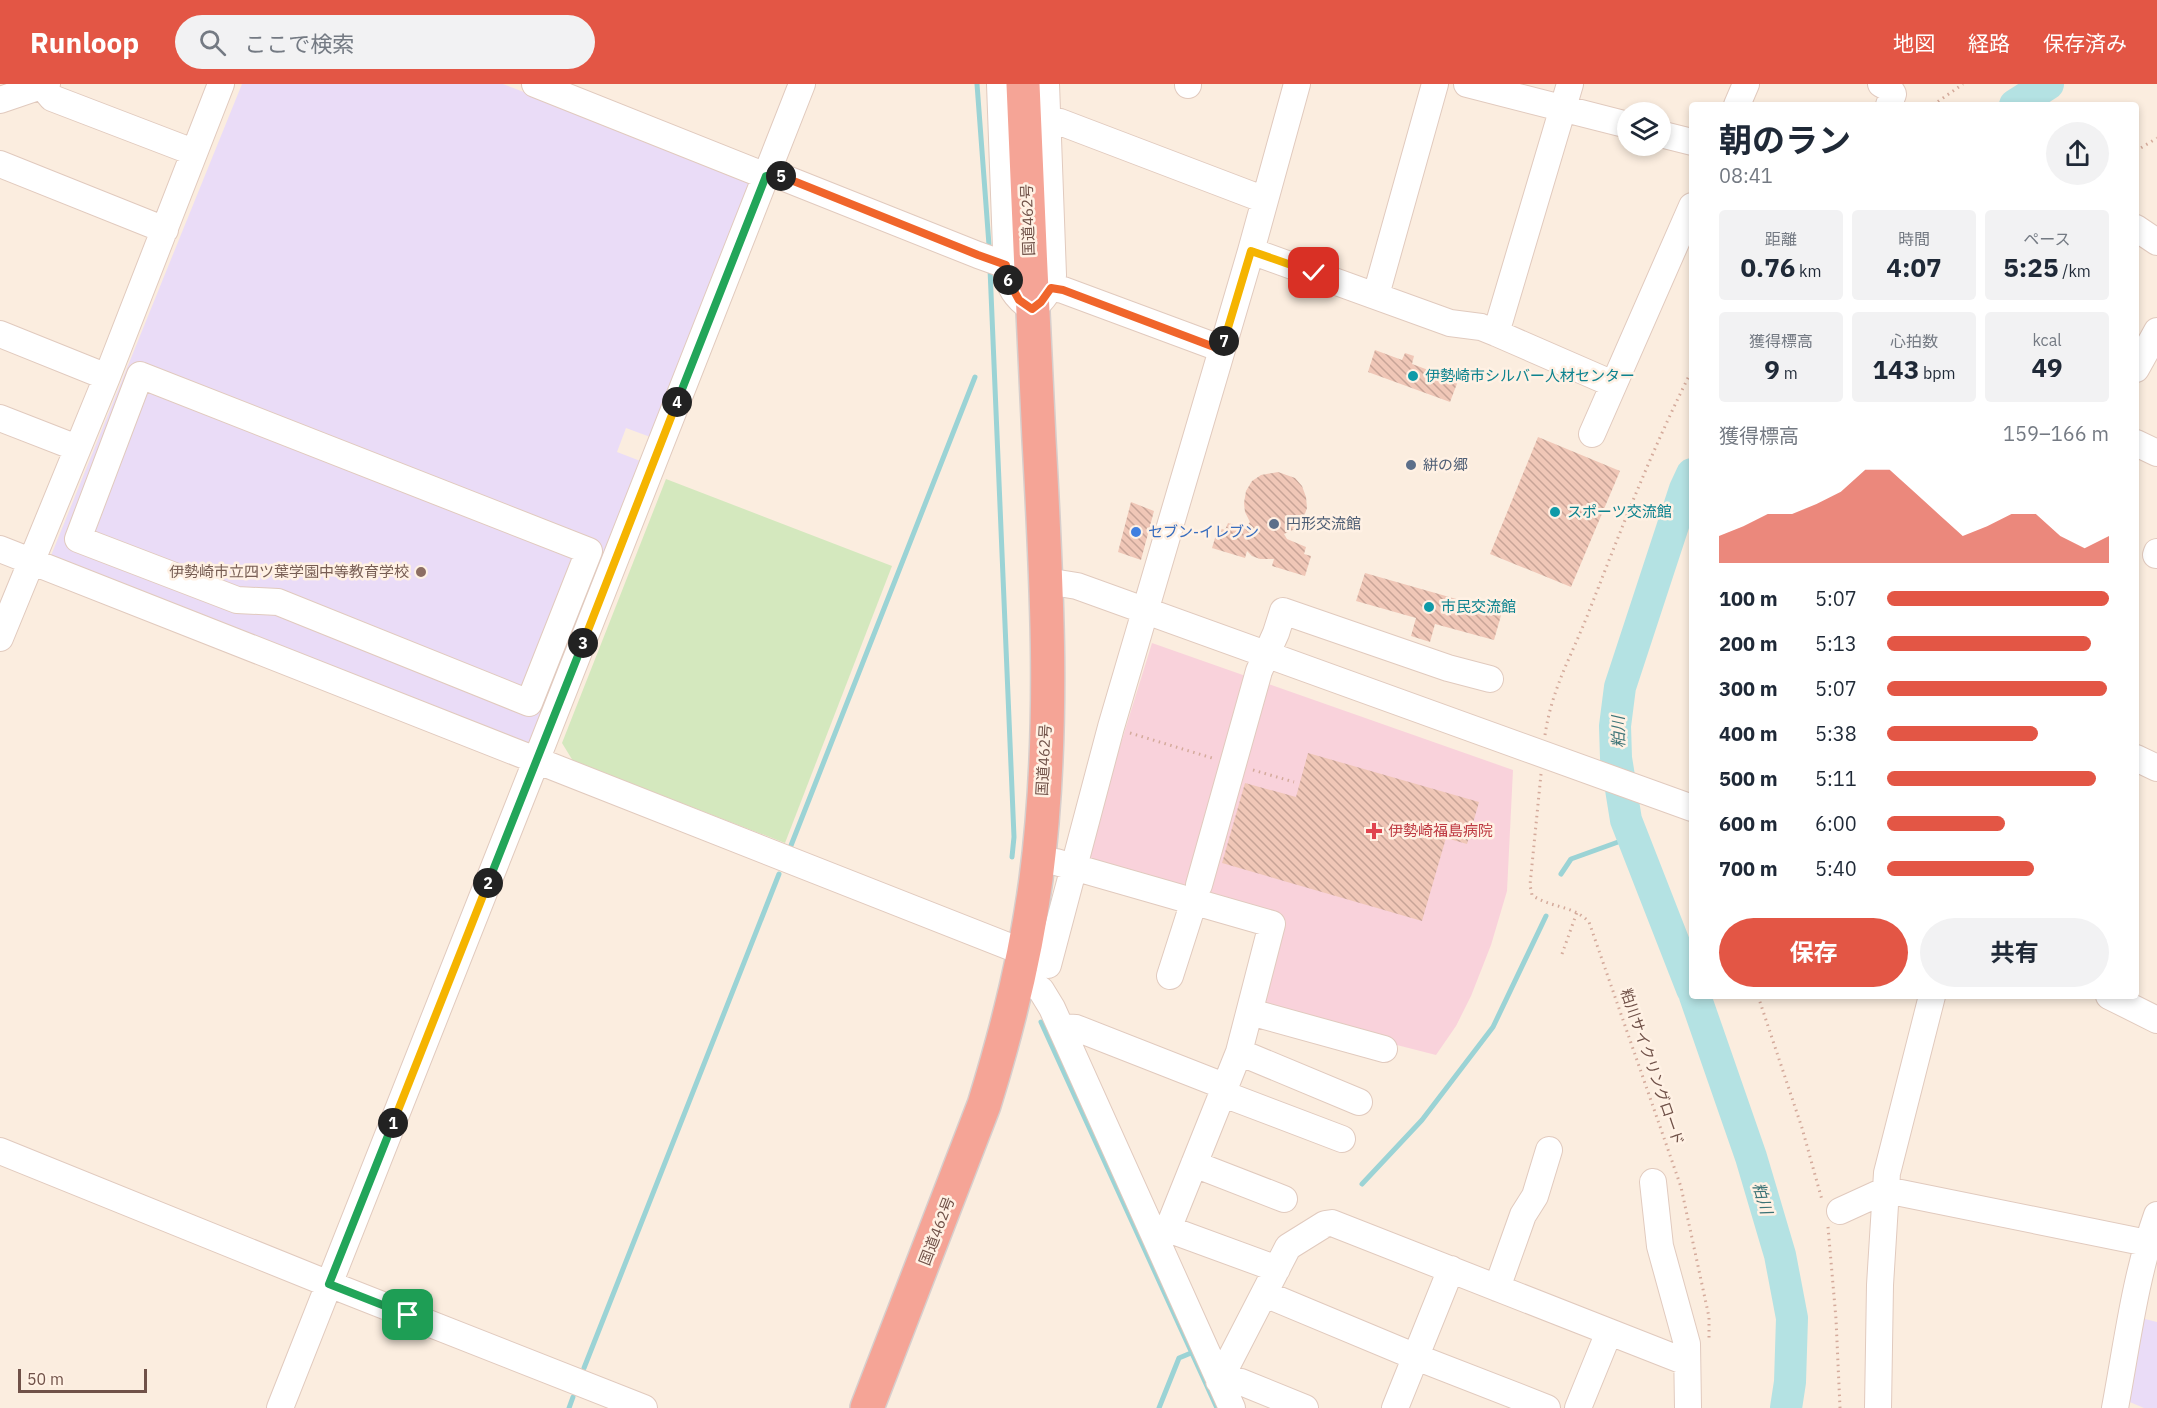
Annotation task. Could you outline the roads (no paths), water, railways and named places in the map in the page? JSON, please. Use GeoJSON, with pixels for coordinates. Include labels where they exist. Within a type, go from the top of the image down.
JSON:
{"type":"FeatureCollection","features":[{"type":"Feature","properties":{"kind":"highway","name":"国道462号"},"geometry":{"type":"LineString","coordinates":[[867,1408],[970,1144],[1030,964],[1045,762],[1046,581],[1041,299],[1023,84]]}},
{"type":"Feature","properties":{"kind":"street"},"geometry":{"type":"LineString","coordinates":[[0,638],[107,377],[220,84]]}},
{"type":"Feature","properties":{"kind":"street"},"geometry":{"type":"LineString","coordinates":[[535,84],[766,176],[777,175],[1006,265]]}},
{"type":"Feature","properties":{"kind":"street"},"geometry":{"type":"LineString","coordinates":[[280,1408],[802,84]]}},
{"type":"Feature","properties":{"kind":"street"},"geometry":{"type":"LineString","coordinates":[[1000,84],[1006,265],[1007,276],[1019,300],[1041,299],[1063,290],[1222,350]]}},
{"type":"Feature","properties":{"kind":"street"},"geometry":{"type":"LineString","coordinates":[[1041,299],[1053,275],[1046,84]]}},
{"type":"Feature","properties":{"kind":"street"},"geometry":{"type":"LineString","coordinates":[[1232,1408],[1219,1381],[1164,1236],[1045,994],[1033,984],[1030,964],[1073,866],[1297,84]]}},
{"type":"Feature","properties":{"kind":"street"},"geometry":{"type":"LineString","coordinates":[[1376,295],[1436,84]]}},
{"type":"Feature","properties":{"kind":"street"},"geometry":{"type":"LineString","coordinates":[[1467,84],[1566,96],[1617,120]]}},
{"type":"Feature","properties":{"kind":"street"},"geometry":{"type":"LineString","coordinates":[[1738,102],[1746,84]]}},
{"type":"Feature","properties":{"kind":"street"},"geometry":{"type":"LineString","coordinates":[[1881,84],[1893,94],[1890,102]]}},
{"type":"Feature","properties":{"kind":"street"},"geometry":{"type":"LineString","coordinates":[[0,100],[44,85],[52,98],[193,152]]}},
{"type":"Feature","properties":{"kind":"street"},"geometry":{"type":"LineString","coordinates":[[1496,333],[1566,96]]}},
{"type":"Feature","properties":{"kind":"street"},"geometry":{"type":"LineString","coordinates":[[1047,121],[1060,122],[1265,200]]}},
{"type":"Feature","properties":{"kind":"street"},"geometry":{"type":"LineString","coordinates":[[1671,137],[1689,141]]}},
{"type":"Feature","properties":{"kind":"street"},"geometry":{"type":"LineString","coordinates":[[0,164],[165,230]]}},
{"type":"Feature","properties":{"kind":"street"},"geometry":{"type":"LineString","coordinates":[[1592,434],[1689,213]]}},
{"type":"Feature","properties":{"kind":"street"},"geometry":{"type":"LineString","coordinates":[[2139,230],[2157,242]]}},
{"type":"Feature","properties":{"kind":"street"},"geometry":{"type":"LineString","coordinates":[[1251,251],[1450,323],[1481,327],[1613,384]]}},
{"type":"Feature","properties":{"kind":"street"},"geometry":{"type":"LineString","coordinates":[[0,334],[107,377]]}},
{"type":"Feature","properties":{"kind":"street"},"geometry":{"type":"LineString","coordinates":[[2139,361],[2147,339]]}},
{"type":"Feature","properties":{"kind":"street"},"geometry":{"type":"LineString","coordinates":[[589,551],[529,703],[278,602],[237,600],[78,538],[140,375],[615,561]]}},
{"type":"Feature","properties":{"kind":"street"},"geometry":{"type":"LineString","coordinates":[[0,418],[77,448]]}},
{"type":"Feature","properties":{"kind":"street"},"geometry":{"type":"LineString","coordinates":[[2139,444],[2157,453]]}},
{"type":"Feature","properties":{"kind":"street"},"geometry":{"type":"LineString","coordinates":[[0,549],[536,761],[1030,964]]}},
{"type":"Feature","properties":{"kind":"street"},"geometry":{"type":"LineString","coordinates":[[1046,581],[1077,586],[1689,807]]}},
{"type":"Feature","properties":{"kind":"street"},"geometry":{"type":"LineString","coordinates":[[222,637],[237,600]]}},
{"type":"Feature","properties":{"kind":"street"},"geometry":{"type":"LineString","coordinates":[[1170,976],[1259,670],[1283,611],[1448,668],[1490,680]]}},
{"type":"Feature","properties":{"kind":"street"},"geometry":{"type":"LineString","coordinates":[[2139,759],[2157,768]]}},
{"type":"Feature","properties":{"kind":"street"},"geometry":{"type":"LineString","coordinates":[[1038,860],[1196,893],[1272,924],[1239,1052],[1164,1236]]}},
{"type":"Feature","properties":{"kind":"street"},"geometry":{"type":"LineString","coordinates":[[1880,1407],[1880,1285],[1887,1173],[1931,999]]}},
{"type":"Feature","properties":{"kind":"street"},"geometry":{"type":"LineString","coordinates":[[2115,999],[2157,1020]]}},
{"type":"Feature","properties":{"kind":"street"},"geometry":{"type":"LineString","coordinates":[[1250,1012],[1384,1049]]}},
{"type":"Feature","properties":{"kind":"street"},"geometry":{"type":"LineString","coordinates":[[1060,1027],[1076,1028],[1342,1139]]}},
{"type":"Feature","properties":{"kind":"street"},"geometry":{"type":"LineString","coordinates":[[1239,1052],[1359,1102]]}},
{"type":"Feature","properties":{"kind":"street"},"geometry":{"type":"LineString","coordinates":[[1497,1288],[1523,1215],[1535,1196],[1550,1150]]}},
{"type":"Feature","properties":{"kind":"street"},"geometry":{"type":"LineString","coordinates":[[0,1151],[644,1408]]}},
{"type":"Feature","properties":{"kind":"street"},"geometry":{"type":"LineString","coordinates":[[1194,1164],[1284,1199]]}},
{"type":"Feature","properties":{"kind":"street"},"geometry":{"type":"LineString","coordinates":[[1653,1182],[1660,1246],[1687,1344],[1688,1408]]}},
{"type":"Feature","properties":{"kind":"street"},"geometry":{"type":"LineString","coordinates":[[1830,1212],[1886,1190],[2152,1244]]}},
{"type":"Feature","properties":{"kind":"street"},"geometry":{"type":"LineString","coordinates":[[2115,1408],[2157,1215]]}},
{"type":"Feature","properties":{"kind":"street"},"geometry":{"type":"LineString","coordinates":[[1219,1381],[1288,1247],[1325,1224],[1332,1223],[1686,1362]]}},
{"type":"Feature","properties":{"kind":"street"},"geometry":{"type":"LineString","coordinates":[[1164,1236],[1276,1269]]}},
{"type":"Feature","properties":{"kind":"street"},"geometry":{"type":"LineString","coordinates":[[1395,1408],[1450,1269]]}},
{"type":"Feature","properties":{"kind":"street"},"geometry":{"type":"LineString","coordinates":[[1265,1294],[1416,1357],[1547,1408]]}},
{"type":"Feature","properties":{"kind":"street"},"geometry":{"type":"LineString","coordinates":[[1578,1408],[1609,1332]]}},
{"type":"Feature","properties":{"kind":"street"},"geometry":{"type":"LineString","coordinates":[[1219,1381],[1241,1382],[1305,1408]]}},
{"type":"Feature","properties":{"kind":"waterway"},"geometry":{"type":"LineString","coordinates":[[977,84],[989,245]]}},
{"type":"Feature","properties":{"kind":"waterway","name":"粕川"},"geometry":{"type":"LineString","coordinates":[[2020,102],[2048,84]]}},
{"type":"Feature","properties":{"kind":"waterway"},"geometry":{"type":"LineString","coordinates":[[990,269],[1014,837],[1012,857]]}},
{"type":"Feature","properties":{"kind":"waterway"},"geometry":{"type":"LineString","coordinates":[[790,848],[975,377]]}},
{"type":"Feature","properties":{"kind":"waterway","name":"粕川"},"geometry":{"type":"LineString","coordinates":[[1689,480],[1620,687],[1615,726],[1616,758],[1626,820],[1689,981]]}},
{"type":"Feature","properties":{"kind":"waterway"},"geometry":{"type":"LineString","coordinates":[[1561,874],[1571,859],[1632,837]]}},
{"type":"Feature","properties":{"kind":"waterway"},"geometry":{"type":"LineString","coordinates":[[584,1368],[779,874]]}},
{"type":"Feature","properties":{"kind":"waterway"},"geometry":{"type":"LineString","coordinates":[[1362,1184],[1422,1120],[1493,1027],[1546,916]]}},
{"type":"Feature","properties":{"kind":"waterway","name":"粕川"},"geometry":{"type":"LineString","coordinates":[[1696,999],[1751,1157],[1780,1255],[1792,1318],[1790,1382],[1786,1408]]}},
{"type":"Feature","properties":{"kind":"waterway"},"geometry":{"type":"LineString","coordinates":[[1041,1022],[1217,1408]]}},
{"type":"Feature","properties":{"kind":"waterway"},"geometry":{"type":"LineString","coordinates":[[1159,1408],[1179,1358],[1191,1353]]}},
{"type":"Feature","properties":{"kind":"waterway"},"geometry":{"type":"LineString","coordinates":[[569,1408],[573,1397]]}},
{"type":"Feature","properties":{"kind":"place","name":"伊勢崎市シルバー人材センター"},"geometry":{"type":"Point","coordinates":[1413,376]}},
{"type":"Feature","properties":{"kind":"place","name":"絣の郷"},"geometry":{"type":"Point","coordinates":[1411,465]}},
{"type":"Feature","properties":{"kind":"place","name":"スポーツ交流館"},"geometry":{"type":"Point","coordinates":[1555,512]}},
{"type":"Feature","properties":{"kind":"place","name":"円形交流館"},"geometry":{"type":"Point","coordinates":[1274,524]}},
{"type":"Feature","properties":{"kind":"place","name":"セブン-イレブン"},"geometry":{"type":"Point","coordinates":[1136,532]}},
{"type":"Feature","properties":{"kind":"place","name":"伊勢崎市立四ツ葉学園中等教育学校"},"geometry":{"type":"Point","coordinates":[421,572]}},
{"type":"Feature","properties":{"kind":"place","name":"市民交流館"},"geometry":{"type":"Point","coordinates":[1429,607]}},
{"type":"Feature","properties":{"kind":"place","name":"伊勢崎福島病院"},"geometry":{"type":"Point","coordinates":[1374,831]}}]}
